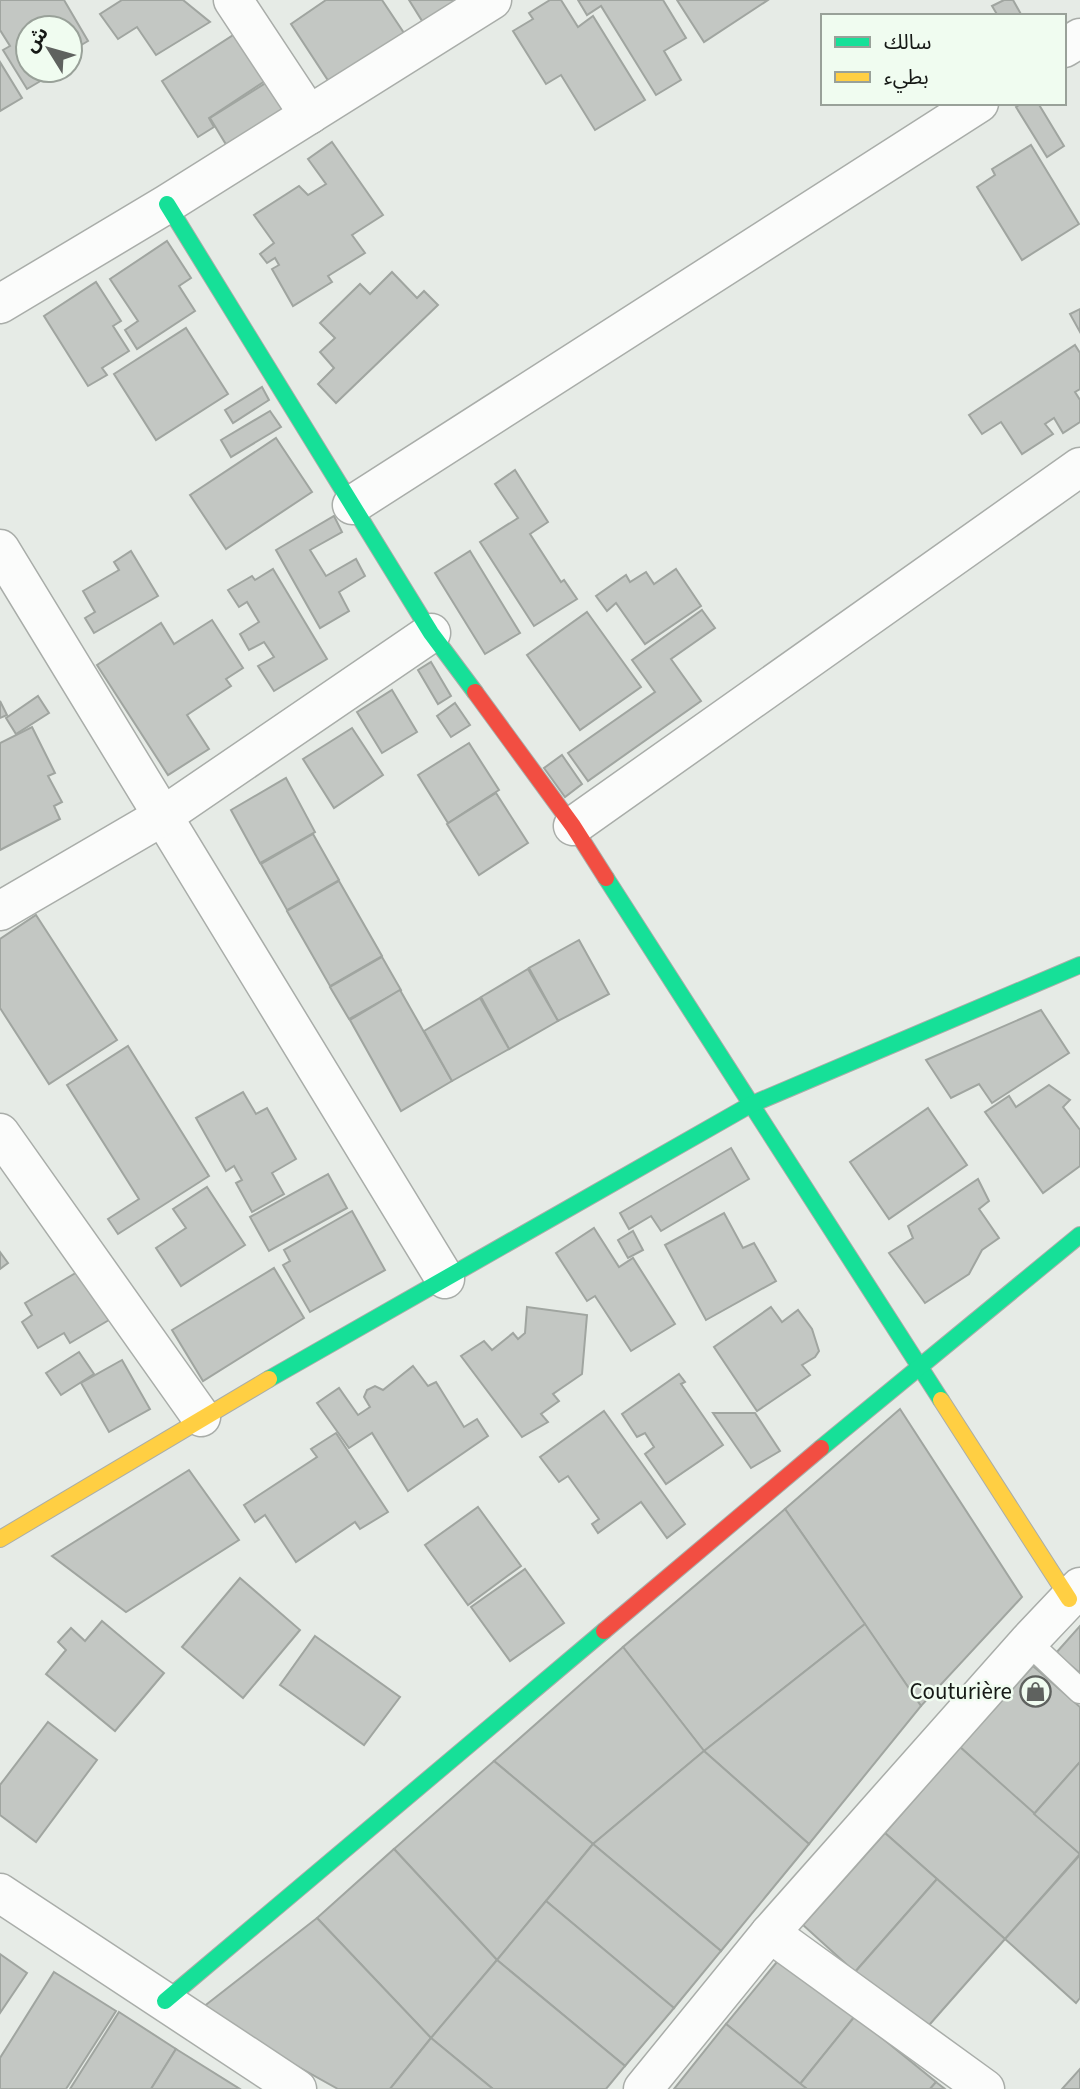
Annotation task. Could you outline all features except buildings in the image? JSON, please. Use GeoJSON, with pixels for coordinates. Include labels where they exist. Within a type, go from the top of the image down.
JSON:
{"type":"FeatureCollection","features":[{"type":"Feature","properties":{"kind":"street"},"geometry":{"type":"LineString","coordinates":[[233,0],[309,115]]}},
{"type":"Feature","properties":{"kind":"street"},"geometry":{"type":"LineString","coordinates":[[0,304],[167,204],[492,0]]}},
{"type":"Feature","properties":{"kind":"street"},"geometry":{"type":"LineString","coordinates":[[352,505],[976,105]]}},
{"type":"Feature","properties":{"kind":"street"},"geometry":{"type":"LineString","coordinates":[[167,204],[431,633],[573,826],[919,1366],[1075,1593],[1028,1642],[770,1933],[643,2089]]}},
{"type":"Feature","properties":{"kind":"street"},"geometry":{"type":"LineString","coordinates":[[573,826],[1080,467]]}},
{"type":"Feature","properties":{"kind":"street"},"geometry":{"type":"LineString","coordinates":[[0,549],[445,1279]]}},
{"type":"Feature","properties":{"kind":"street"},"geometry":{"type":"LineString","coordinates":[[0,911],[163,816],[431,633]]}},
{"type":"Feature","properties":{"kind":"street"},"geometry":{"type":"LineString","coordinates":[[0,1539],[201,1417],[750,1105],[1080,965]]}},
{"type":"Feature","properties":{"kind":"street"},"geometry":{"type":"LineString","coordinates":[[0,1133],[201,1417]]}},
{"type":"Feature","properties":{"kind":"street"},"geometry":{"type":"LineString","coordinates":[[165,2001],[919,1366],[1080,1235]]}},
{"type":"Feature","properties":{"kind":"street"},"geometry":{"type":"LineString","coordinates":[[0,1893],[297,2089]]}},
{"type":"Feature","properties":{"kind":"street"},"geometry":{"type":"LineString","coordinates":[[770,1933],[985,2089]]}},
{"type":"Feature","properties":{"kind":"lane"},"geometry":{"type":"LineString","coordinates":[[1028,1642],[1080,1691]]}},
{"type":"Feature","properties":{"kind":"traffic: fast"},"geometry":{"type":"LineString","coordinates":[[167,204],[431,633],[475,692]]}},
{"type":"Feature","properties":{"kind":"traffic: fast"},"geometry":{"type":"LineString","coordinates":[[606,878],[941,1400]]}},
{"type":"Feature","properties":{"kind":"traffic: fast"},"geometry":{"type":"LineString","coordinates":[[269,1379],[750,1105],[1080,965]]}},
{"type":"Feature","properties":{"kind":"traffic: fast"},"geometry":{"type":"LineString","coordinates":[[821,1448],[1080,1235]]}},
{"type":"Feature","properties":{"kind":"traffic: fast"},"geometry":{"type":"LineString","coordinates":[[165,2001],[604,1631]]}},
{"type":"Feature","properties":{"kind":"traffic: slow"},"geometry":{"type":"LineString","coordinates":[[0,1539],[269,1379]]}},
{"type":"Feature","properties":{"kind":"traffic: slow"},"geometry":{"type":"LineString","coordinates":[[941,1400],[1069,1599]]}},
{"type":"Feature","properties":{"kind":"traffic: jam"},"geometry":{"type":"LineString","coordinates":[[475,692],[573,826],[606,878]]}},
{"type":"Feature","properties":{"kind":"traffic: jam"},"geometry":{"type":"LineString","coordinates":[[604,1631],[821,1448]]}},
{"type":"Feature","properties":{"kind":"place","name":"Couturière"},"geometry":{"type":"Point","coordinates":[1035,1691]}}]}
